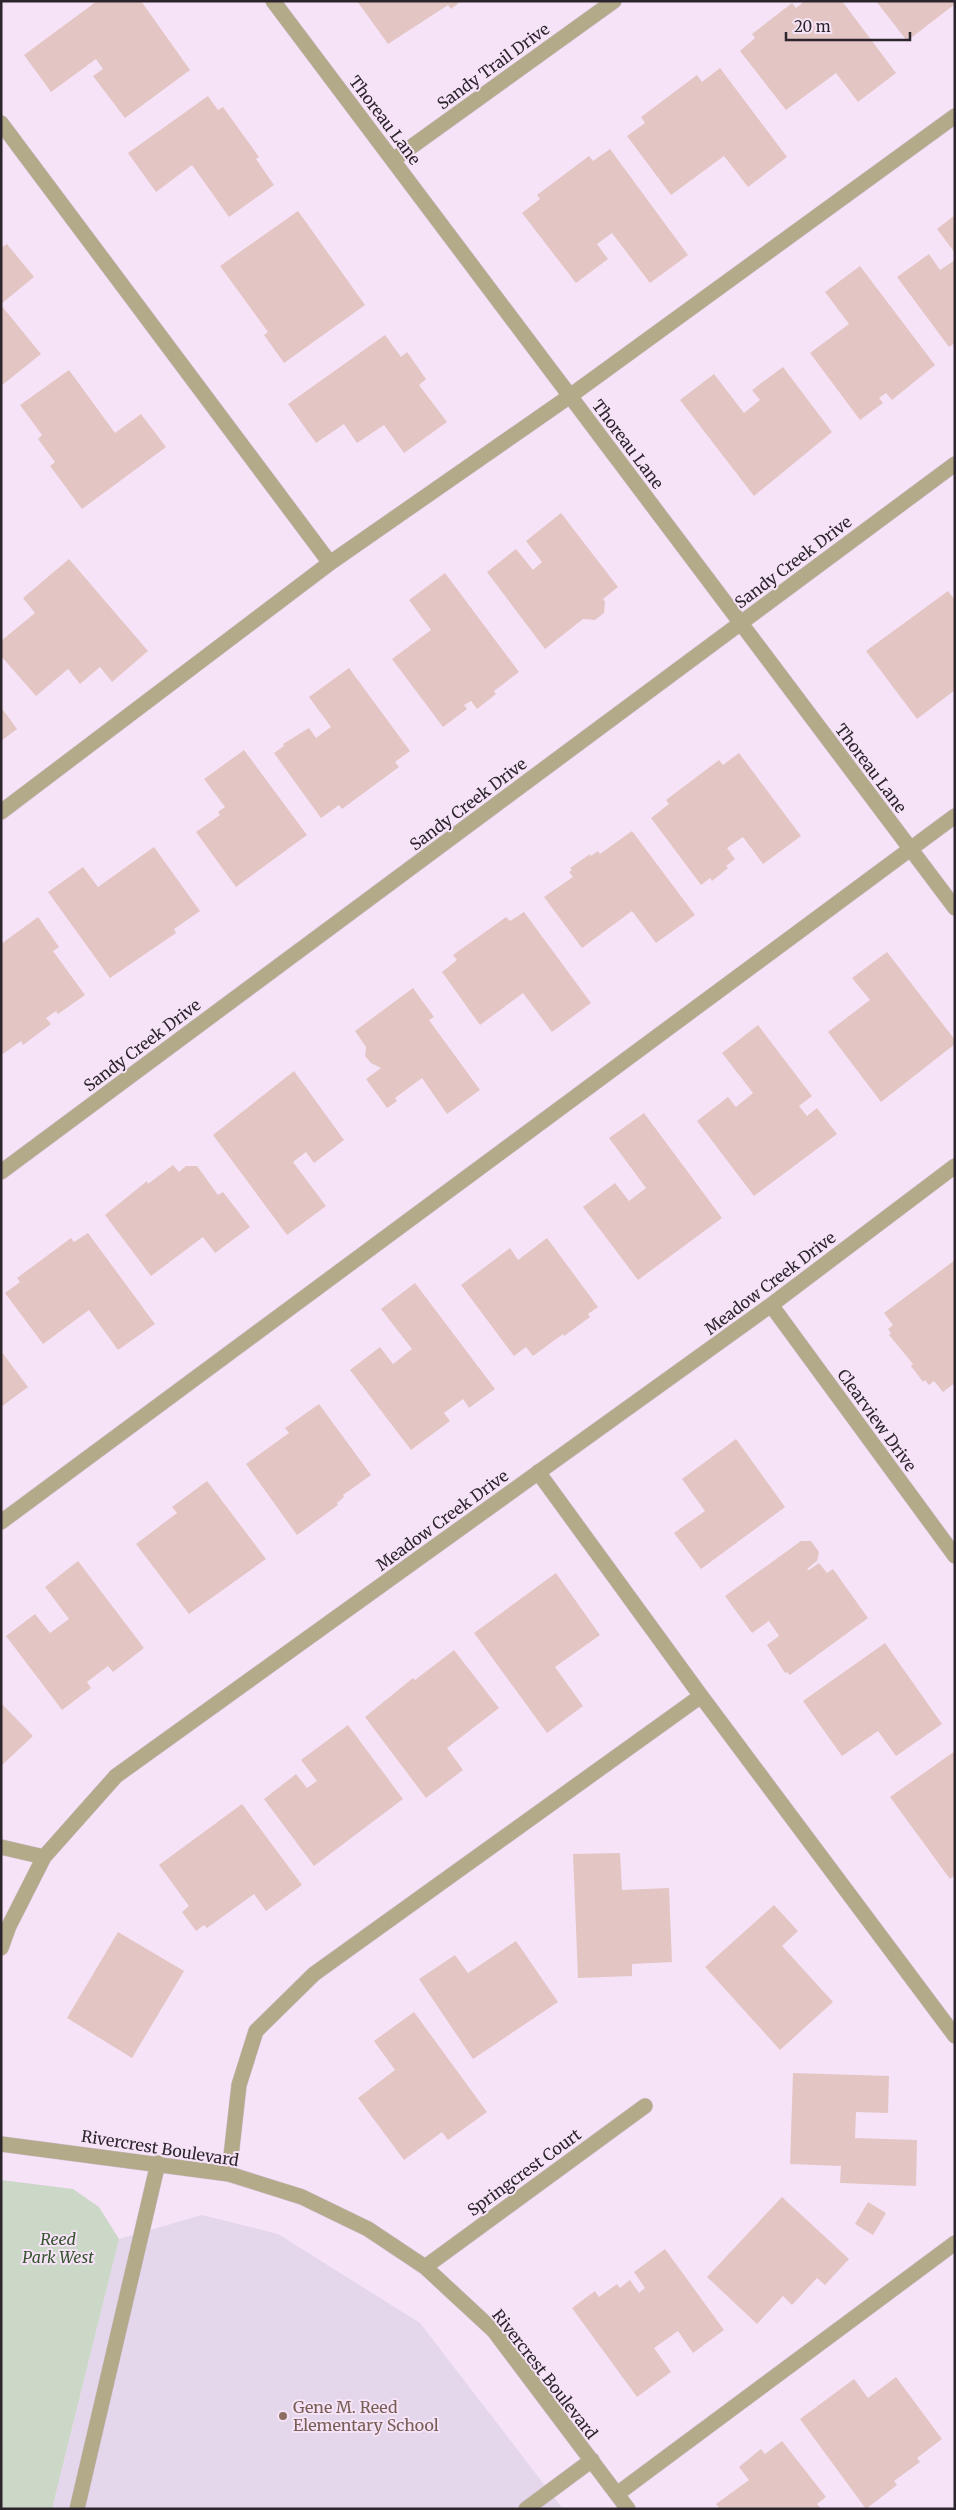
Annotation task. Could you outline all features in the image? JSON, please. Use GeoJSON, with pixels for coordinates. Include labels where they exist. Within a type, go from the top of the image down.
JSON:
{"type":"FeatureCollection","features":[{"type":"Feature","properties":{"kind":"street","name":"Thoreau Lane"},"geometry":{"type":"LineString","coordinates":[[273,1],[955,908]]}},
{"type":"Feature","properties":{"kind":"street","name":"Sandy Trail Drive"},"geometry":{"type":"LineString","coordinates":[[392,160],[614,1]]}},
{"type":"Feature","properties":{"kind":"street"},"geometry":{"type":"LineString","coordinates":[[1,812],[330,563],[570,396],[955,116]]}},
{"type":"Feature","properties":{"kind":"street"},"geometry":{"type":"LineString","coordinates":[[1,123],[330,563]]}},
{"type":"Feature","properties":{"kind":"street","name":"Sandy Creek Drive"},"geometry":{"type":"LineString","coordinates":[[1,1172],[955,464]]}},
{"type":"Feature","properties":{"kind":"street"},"geometry":{"type":"LineString","coordinates":[[1,1522],[955,816]]}},
{"type":"Feature","properties":{"kind":"street","name":"Meadow Creek Drive"},"geometry":{"type":"LineString","coordinates":[[1,1948],[9,1926],[44,1857],[116,1776],[772,1305],[955,1166]]}},
{"type":"Feature","properties":{"kind":"street","name":"Clearview Drive"},"geometry":{"type":"LineString","coordinates":[[772,1305],[955,1556]]}},
{"type":"Feature","properties":{"kind":"street"},"geometry":{"type":"LineString","coordinates":[[538,1472],[701,1696],[955,2036]]}},
{"type":"Feature","properties":{"kind":"street"},"geometry":{"type":"LineString","coordinates":[[229,2174],[239,2084],[256,2031],[314,1974],[701,1696]]}},
{"type":"Feature","properties":{"kind":"street"},"geometry":{"type":"LineString","coordinates":[[1,1847],[44,1857]]}},
{"type":"Feature","properties":{"kind":"street","name":"Springcrest Court"},"geometry":{"type":"LineString","coordinates":[[424,2267],[645,2106]]}},
{"type":"Feature","properties":{"kind":"street","name":"Rivercrest Boulevard"},"geometry":{"type":"LineString","coordinates":[[1,2144],[229,2174],[302,2197],[368,2229],[424,2267],[494,2331],[628,2509]]}},
{"type":"Feature","properties":{"kind":"street"},"geometry":{"type":"LineString","coordinates":[[77,2509],[158,2164]]}},
{"type":"Feature","properties":{"kind":"street"},"geometry":{"type":"LineString","coordinates":[[617,2494],[955,2243]]}},
{"type":"Feature","properties":{"kind":"street"},"geometry":{"type":"LineString","coordinates":[[526,2509],[592,2460]]}},
{"type":"Feature","properties":{"kind":"shaded area","name":"Gene M. Reed Elementary School"},"geometry":{"type":"Polygon","coordinates":[[[202,2215],[278,2234],[420,2323],[563,2509],[52,2509],[119,2239],[202,2215]]]}},
{"type":"Feature","properties":{"kind":"green space","name":"Reed Park West"},"geometry":{"type":"Polygon","coordinates":[[[1,2180],[73,2189],[99,2207],[119,2239],[52,2509],[1,2509],[1,2180]]]}},
{"type":"Feature","properties":{"kind":"building"},"geometry":{"type":"Polygon","coordinates":[[[97,1],[141,1],[190,70],[125,118],[93,76],[103,69],[96,59],[51,92],[24,55],[97,1]]]}},
{"type":"Feature","properties":{"kind":"building"},"geometry":{"type":"Polygon","coordinates":[[[357,1],[461,1],[451,9],[448,5],[388,44],[357,1]]]}},
{"type":"Feature","properties":{"kind":"building"},"geometry":{"type":"Polygon","coordinates":[[[805,1],[842,1],[896,73],[858,102],[836,73],[786,110],[740,51],[755,38],[752,34],[792,3],[796,8],[805,1]]]}},
{"type":"Feature","properties":{"kind":"building"},"geometry":{"type":"Polygon","coordinates":[[[876,1],[955,1],[955,4],[907,41],[876,1]]]}},
{"type":"Feature","properties":{"kind":"building"},"geometry":{"type":"Polygon","coordinates":[[[720,68],[787,157],[748,187],[724,156],[671,195],[627,136],[645,123],[641,117],[697,75],[702,82],[720,68]]]}},
{"type":"Feature","properties":{"kind":"building"},"geometry":{"type":"Polygon","coordinates":[[[208,96],[218,110],[223,107],[259,157],[256,159],[274,185],[229,217],[192,165],[156,192],[128,153],[208,96]]]}},
{"type":"Feature","properties":{"kind":"building"},"geometry":{"type":"Polygon","coordinates":[[[610,149],[688,255],[650,283],[612,233],[597,244],[608,259],[576,283],[522,213],[540,199],[537,195],[589,156],[593,161],[610,149]]]}},
{"type":"Feature","properties":{"kind":"building"},"geometry":{"type":"Polygon","coordinates":[[[298,211],[365,305],[284,363],[264,335],[268,332],[220,266],[298,211]]]}},
{"type":"Feature","properties":{"kind":"building"},"geometry":{"type":"Polygon","coordinates":[[[955,215],[955,253],[937,229],[955,215]]]}},
{"type":"Feature","properties":{"kind":"building"},"geometry":{"type":"Polygon","coordinates":[[[7,244],[34,277],[1,304],[1,248],[7,244]]]}},
{"type":"Feature","properties":{"kind":"building"},"geometry":{"type":"Polygon","coordinates":[[[929,254],[940,270],[955,260],[955,343],[949,347],[897,277],[929,254]]]}},
{"type":"Feature","properties":{"kind":"building"},"geometry":{"type":"Polygon","coordinates":[[[860,266],[935,365],[892,400],[886,393],[879,398],[883,403],[860,420],[810,353],[849,324],[825,292],[860,266]]]}},
{"type":"Feature","properties":{"kind":"building"},"geometry":{"type":"Polygon","coordinates":[[[1,305],[41,354],[1,386],[1,305]]]}},
{"type":"Feature","properties":{"kind":"building"},"geometry":{"type":"Polygon","coordinates":[[[385,335],[401,357],[407,352],[426,379],[419,385],[447,422],[404,453],[384,425],[357,443],[344,424],[316,443],[288,404],[385,335]]]}},
{"type":"Feature","properties":{"kind":"building"},"geometry":{"type":"Polygon","coordinates":[[[783,367],[832,432],[754,496],[680,400],[714,374],[744,413],[760,400],[752,390],[783,367]]]}},
{"type":"Feature","properties":{"kind":"building"},"geometry":{"type":"Polygon","coordinates":[[[69,370],[115,433],[141,414],[166,447],[82,509],[50,466],[55,462],[38,439],[42,435],[20,405],[69,370]]]}},
{"type":"Feature","properties":{"kind":"building"},"geometry":{"type":"Polygon","coordinates":[[[561,513],[618,587],[603,599],[605,602],[604,613],[595,620],[583,619],[545,649],[487,572],[516,549],[533,570],[542,562],[526,541],[561,513]]]}},
{"type":"Feature","properties":{"kind":"building"},"geometry":{"type":"Polygon","coordinates":[[[69,559],[148,651],[112,682],[100,667],[80,684],[68,669],[36,696],[1,656],[1,641],[35,613],[23,598],[69,559]]]}},
{"type":"Feature","properties":{"kind":"building"},"geometry":{"type":"Polygon","coordinates":[[[445,573],[519,672],[494,691],[496,694],[477,709],[471,701],[464,705],[467,709],[443,727],[392,659],[431,630],[409,600],[445,573]]]}},
{"type":"Feature","properties":{"kind":"building"},"geometry":{"type":"Polygon","coordinates":[[[948,591],[955,600],[955,690],[917,719],[866,651],[948,591]]]}},
{"type":"Feature","properties":{"kind":"building"},"geometry":{"type":"Polygon","coordinates":[[[349,668],[410,751],[395,762],[399,767],[342,809],[339,805],[321,818],[274,753],[284,746],[283,744],[309,728],[316,738],[331,727],[309,697],[349,668]]]}},
{"type":"Feature","properties":{"kind":"building"},"geometry":{"type":"Polygon","coordinates":[[[1,707],[17,729],[1,741],[1,707]]]}},
{"type":"Feature","properties":{"kind":"building"},"geometry":{"type":"Polygon","coordinates":[[[244,750],[307,835],[236,887],[196,832],[220,815],[218,812],[225,807],[204,779],[244,750]]]}},
{"type":"Feature","properties":{"kind":"building"},"geometry":{"type":"Polygon","coordinates":[[[739,753],[801,836],[763,864],[743,837],[727,848],[735,859],[726,866],[728,868],[712,881],[710,878],[701,885],[651,818],[669,804],[666,800],[719,760],[723,765],[739,753]]]}},
{"type":"Feature","properties":{"kind":"building"},"geometry":{"type":"Polygon","coordinates":[[[632,831],[695,915],[656,943],[632,911],[582,948],[544,897],[573,877],[569,872],[572,870],[570,868],[590,854],[591,856],[598,851],[600,854],[632,831]]]}},
{"type":"Feature","properties":{"kind":"building"},"geometry":{"type":"Polygon","coordinates":[[[154,847],[200,911],[174,929],[176,933],[110,978],[48,892],[83,867],[98,887],[154,847]]]}},
{"type":"Feature","properties":{"kind":"building"},"geometry":{"type":"Polygon","coordinates":[[[524,912],[591,1003],[552,1032],[523,993],[480,1025],[442,972],[457,960],[453,955],[506,917],[510,921],[524,912]]]}},
{"type":"Feature","properties":{"kind":"building"},"geometry":{"type":"Polygon","coordinates":[[[38,917],[59,947],[53,951],[85,995],[58,1014],[56,1011],[46,1018],[51,1024],[23,1045],[21,1041],[3,1054],[1,1051],[1,944],[38,917]]]}},
{"type":"Feature","properties":{"kind":"building"},"geometry":{"type":"Polygon","coordinates":[[[887,952],[955,1040],[955,1044],[881,1102],[828,1032],[870,1000],[852,978],[887,952]]]}},
{"type":"Feature","properties":{"kind":"building"},"geometry":{"type":"Polygon","coordinates":[[[413,988],[434,1017],[429,1020],[480,1090],[447,1114],[422,1078],[395,1098],[397,1101],[387,1108],[366,1079],[381,1068],[371,1063],[365,1056],[366,1047],[355,1031],[413,988]]]}},
{"type":"Feature","properties":{"kind":"building"},"geometry":{"type":"Polygon","coordinates":[[[758,1025],[812,1096],[799,1106],[807,1116],[817,1108],[837,1134],[754,1196],[697,1121],[728,1097],[736,1107],[753,1093],[722,1053],[758,1025]]]}},
{"type":"Feature","properties":{"kind":"building"},"geometry":{"type":"Polygon","coordinates":[[[294,1071],[344,1140],[314,1163],[306,1152],[293,1162],[326,1206],[287,1235],[213,1135],[294,1071]]]}},
{"type":"Feature","properties":{"kind":"building"},"geometry":{"type":"Polygon","coordinates":[[[644,1113],[722,1218],[638,1280],[583,1207],[615,1183],[629,1201],[646,1188],[609,1138],[644,1113]]]}},
{"type":"Feature","properties":{"kind":"building"},"geometry":{"type":"Polygon","coordinates":[[[173,1165],[179,1172],[186,1166],[197,1166],[218,1195],[223,1192],[250,1227],[215,1253],[203,1237],[151,1276],[105,1215],[147,1181],[148,1184],[173,1165]]]}},
{"type":"Feature","properties":{"kind":"building"},"geometry":{"type":"Polygon","coordinates":[[[88,1233],[155,1324],[118,1350],[89,1310],[43,1344],[5,1293],[20,1282],[17,1278],[71,1238],[74,1242],[88,1233]]]}},
{"type":"Feature","properties":{"kind":"building"},"geometry":{"type":"Polygon","coordinates":[[[547,1238],[598,1307],[588,1314],[590,1317],[533,1356],[526,1347],[514,1356],[461,1285],[510,1248],[518,1260],[547,1238]]]}},
{"type":"Feature","properties":{"kind":"building"},"geometry":{"type":"Polygon","coordinates":[[[955,1260],[955,1383],[943,1392],[934,1381],[929,1385],[925,1380],[923,1382],[911,1366],[913,1364],[889,1335],[891,1333],[888,1329],[893,1325],[884,1313],[955,1260]]]}},
{"type":"Feature","properties":{"kind":"building"},"geometry":{"type":"Polygon","coordinates":[[[415,1283],[495,1389],[469,1408],[463,1399],[444,1413],[450,1421],[411,1450],[350,1370],[380,1347],[393,1364],[412,1349],[381,1309],[415,1283]]]}},
{"type":"Feature","properties":{"kind":"building"},"geometry":{"type":"Polygon","coordinates":[[[1,1351],[28,1387],[1,1407],[1,1351]]]}},
{"type":"Feature","properties":{"kind":"building"},"geometry":{"type":"Polygon","coordinates":[[[319,1404],[371,1475],[343,1495],[344,1497],[337,1503],[338,1505],[297,1535],[246,1464],[289,1433],[285,1428],[319,1404]]]}},
{"type":"Feature","properties":{"kind":"building"},"geometry":{"type":"Polygon","coordinates":[[[736,1439],[785,1507],[701,1569],[674,1533],[705,1511],[682,1479],[736,1439]]]}},
{"type":"Feature","properties":{"kind":"building"},"geometry":{"type":"Polygon","coordinates":[[[207,1481],[266,1559],[189,1614],[136,1544],[177,1513],[172,1507],[207,1481]]]}},
{"type":"Feature","properties":{"kind":"building"},"geometry":{"type":"Polygon","coordinates":[[[801,1541],[811,1541],[819,1552],[817,1561],[807,1569],[809,1570],[819,1563],[827,1573],[833,1569],[868,1618],[790,1675],[787,1672],[785,1673],[767,1645],[779,1636],[769,1621],[752,1633],[725,1596],[801,1541]]]}},
{"type":"Feature","properties":{"kind":"building"},"geometry":{"type":"Polygon","coordinates":[[[78,1561],[144,1648],[113,1672],[108,1666],[87,1682],[91,1688],[62,1710],[6,1636],[35,1614],[50,1633],[69,1619],[45,1587],[78,1561]]]}},
{"type":"Feature","properties":{"kind":"building"},"geometry":{"type":"Polygon","coordinates":[[[556,1573],[600,1635],[555,1667],[583,1706],[547,1733],[474,1633],[556,1573]]]}},
{"type":"Feature","properties":{"kind":"building"},"geometry":{"type":"Polygon","coordinates":[[[885,1643],[942,1724],[896,1756],[878,1731],[842,1756],[803,1701],[885,1643]]]}},
{"type":"Feature","properties":{"kind":"building"},"geometry":{"type":"Polygon","coordinates":[[[454,1650],[499,1708],[447,1748],[463,1770],[426,1798],[365,1717],[413,1678],[415,1680],[454,1650]]]}},
{"type":"Feature","properties":{"kind":"building"},"geometry":{"type":"Polygon","coordinates":[[[1,1703],[33,1736],[1,1766],[1,1703]]]}},
{"type":"Feature","properties":{"kind":"building"},"geometry":{"type":"Polygon","coordinates":[[[348,1725],[403,1799],[314,1866],[264,1799],[296,1774],[307,1788],[317,1781],[301,1760],[348,1725]]]}},
{"type":"Feature","properties":{"kind":"building"},"geometry":{"type":"Polygon","coordinates":[[[955,1751],[955,1875],[950,1879],[890,1797],[955,1751]]]}},
{"type":"Feature","properties":{"kind":"building"},"geometry":{"type":"Polygon","coordinates":[[[242,1804],[302,1885],[266,1911],[254,1894],[207,1928],[204,1925],[196,1931],[182,1912],[189,1906],[159,1865],[242,1804]]]}},
{"type":"Feature","properties":{"kind":"building"},"geometry":{"type":"Polygon","coordinates":[[[620,1853],[622,1890],[669,1888],[672,1962],[632,1964],[632,1976],[578,1978],[573,1854],[620,1853]]]}},
{"type":"Feature","properties":{"kind":"building"},"geometry":{"type":"Polygon","coordinates":[[[774,1905],[798,1931],[782,1946],[833,2002],[780,2050],[705,1967],[774,1905]]]}},
{"type":"Feature","properties":{"kind":"building"},"geometry":{"type":"Polygon","coordinates":[[[118,1932],[184,1971],[132,2058],[67,2018],[118,1932]]]}},
{"type":"Feature","properties":{"kind":"building"},"geometry":{"type":"Polygon","coordinates":[[[516,1941],[558,2002],[473,2059],[419,1979],[455,1955],[468,1973],[516,1941]]]}},
{"type":"Feature","properties":{"kind":"building"},"geometry":{"type":"Polygon","coordinates":[[[414,2012],[487,2112],[448,2140],[442,2132],[404,2160],[358,2098],[395,2070],[374,2041],[414,2012]]]}},
{"type":"Feature","properties":{"kind":"building"},"geometry":{"type":"Polygon","coordinates":[[[793,2073],[889,2076],[888,2113],[856,2112],[855,2138],[917,2140],[916,2186],[840,2183],[841,2166],[790,2164],[793,2073]]]}},
{"type":"Feature","properties":{"kind":"building"},"geometry":{"type":"Polygon","coordinates":[[[782,2197],[849,2259],[825,2285],[817,2278],[792,2305],[783,2296],[757,2324],[707,2277],[782,2197]]]}},
{"type":"Feature","properties":{"kind":"building"},"geometry":{"type":"Polygon","coordinates":[[[868,2202],[886,2213],[873,2235],[855,2224],[868,2202]]]}},
{"type":"Feature","properties":{"kind":"building"},"geometry":{"type":"Polygon","coordinates":[[[665,2249],[724,2330],[693,2353],[678,2331],[654,2348],[671,2372],[637,2397],[572,2308],[595,2291],[599,2297],[617,2284],[620,2288],[630,2280],[639,2293],[645,2288],[634,2272],[665,2249]]]}},
{"type":"Feature","properties":{"kind":"building"},"geometry":{"type":"Polygon","coordinates":[[[896,2377],[942,2439],[917,2458],[920,2462],[894,2481],[897,2485],[866,2509],[800,2419],[854,2379],[868,2398],[896,2377]]]}},
{"type":"Feature","properties":{"kind":"building"},"geometry":{"type":"Polygon","coordinates":[[[782,2441],[826,2497],[817,2504],[821,2509],[720,2509],[716,2504],[749,2480],[739,2467],[761,2449],[765,2454],[782,2441]]]}},
{"type":"Feature","properties":{"kind":"place","name":"Gene M. Reed Elementary School"},"geometry":{"type":"Point","coordinates":[283,2416]}}]}
